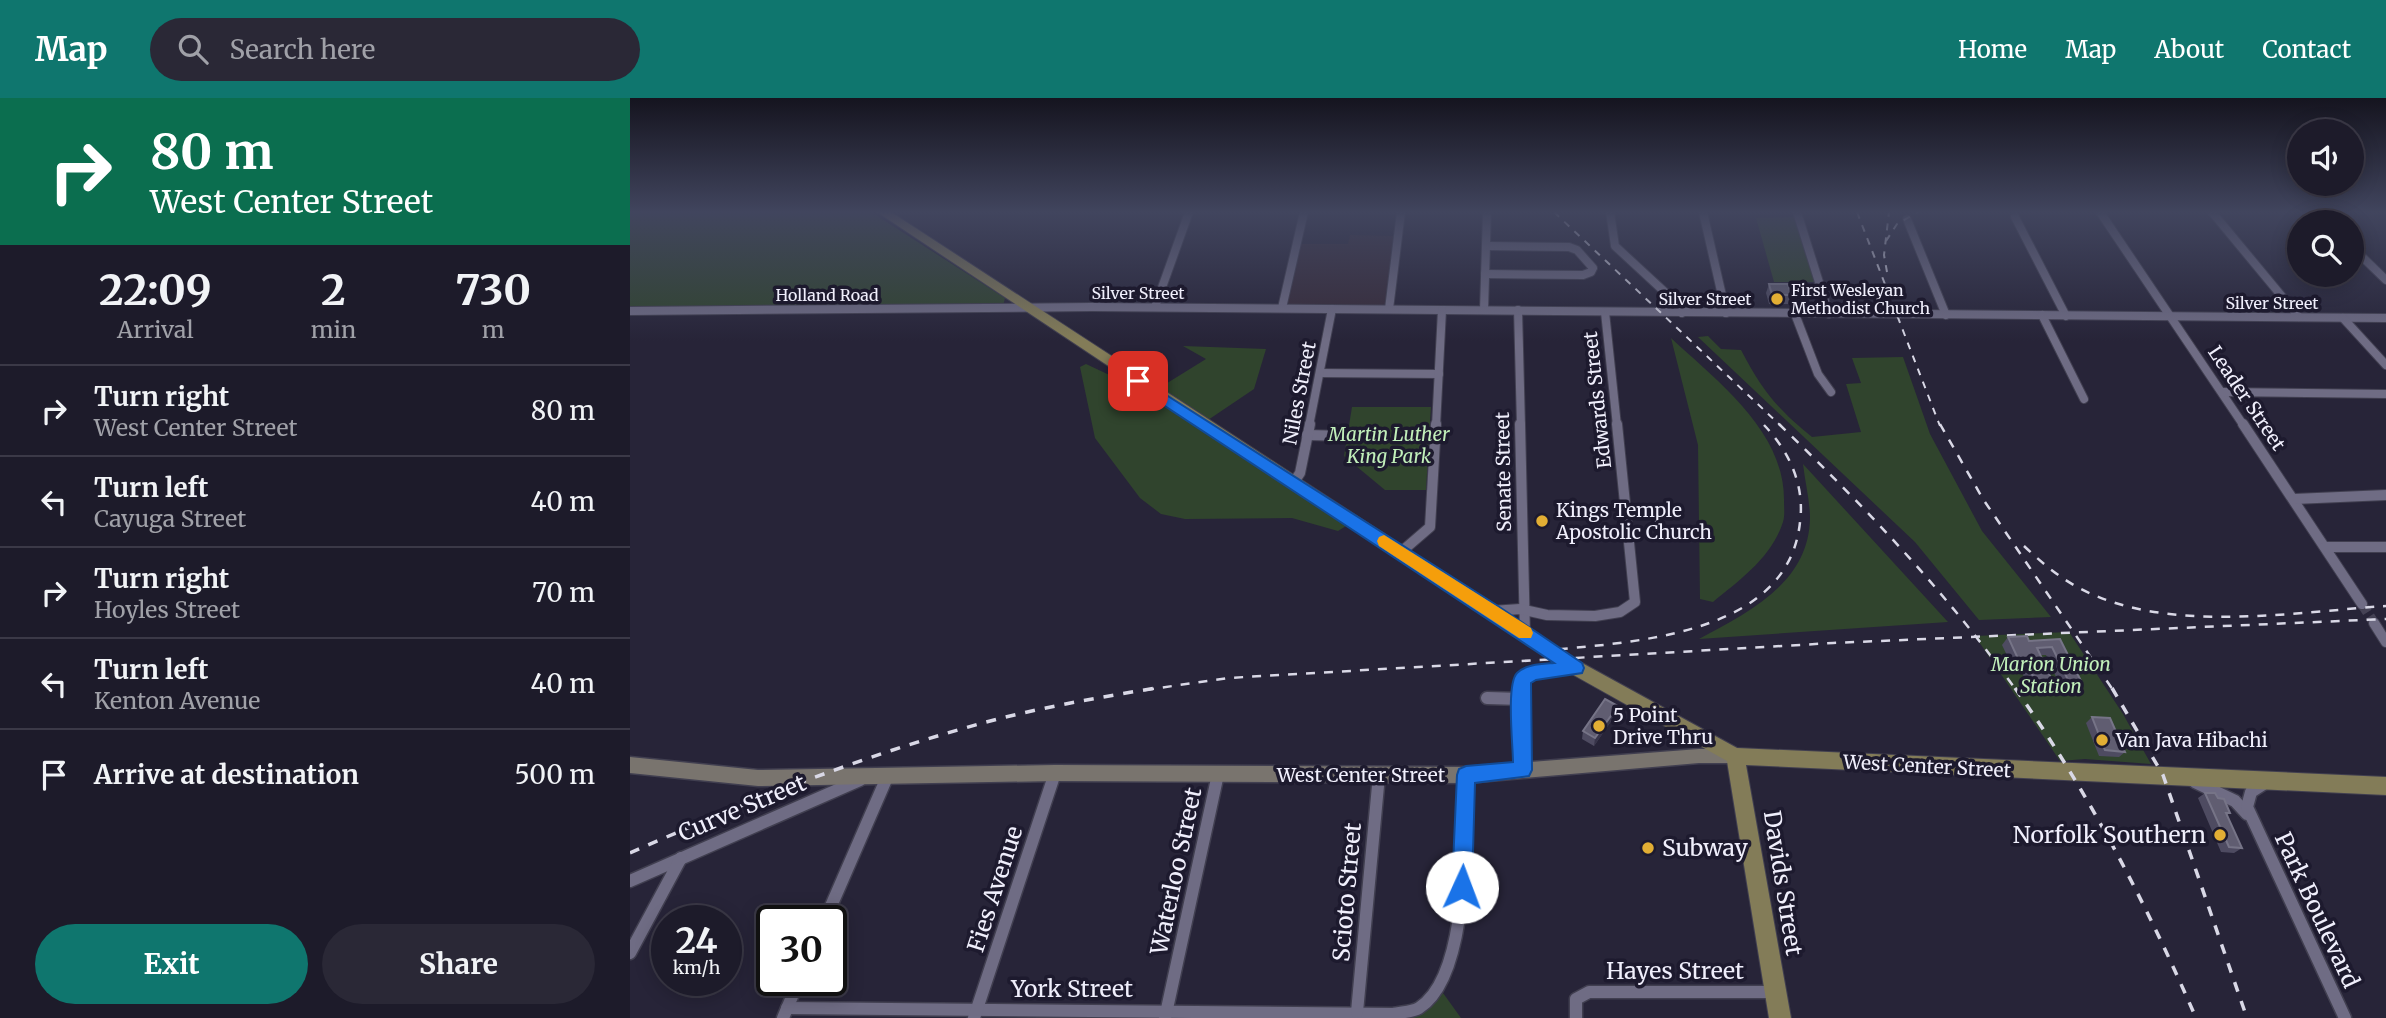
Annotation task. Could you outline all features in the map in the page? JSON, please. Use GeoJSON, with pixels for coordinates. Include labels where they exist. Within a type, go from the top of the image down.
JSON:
{"type":"FeatureCollection","features":[{"type":"Feature","properties":{"kind":"main road"},"geometry":{"type":"LineString","coordinates":[[947,255],[1493,611],[1576,668],[1735,756]]}},
{"type":"Feature","properties":{"kind":"main road","name":"West Center Street"},"geometry":{"type":"LineString","coordinates":[[630,765],[758,778],[1055,773],[1466,775],[1699,756],[1735,756],[2386,786]]}},
{"type":"Feature","properties":{"kind":"main road","name":"Davids Street"},"geometry":{"type":"LineString","coordinates":[[1735,756],[1780,1018]]}},
{"type":"Feature","properties":{"kind":"street"},"geometry":{"type":"LineString","coordinates":[[1155,307],[1174,255]]}},
{"type":"Feature","properties":{"kind":"street"},"geometry":{"type":"LineString","coordinates":[[1282,308],[1294,255]]}},
{"type":"Feature","properties":{"kind":"street"},"geometry":{"type":"LineString","coordinates":[[1389,309],[1396,255]]}},
{"type":"Feature","properties":{"kind":"street"},"geometry":{"type":"LineString","coordinates":[[1484,310],[1486,255]]}},
{"type":"Feature","properties":{"kind":"street"},"geometry":{"type":"LineString","coordinates":[[1485,274],[1583,275],[1591,272],[1593,268],[1581,255]]}},
{"type":"Feature","properties":{"kind":"street"},"geometry":{"type":"LineString","coordinates":[[1625,255],[1681,307],[1682,313]]}},
{"type":"Feature","properties":{"kind":"street"},"geometry":{"type":"LineString","coordinates":[[1713,255],[1726,313]]}},
{"type":"Feature","properties":{"kind":"street"},"geometry":{"type":"LineString","coordinates":[[1810,255],[1829,314]]}},
{"type":"Feature","properties":{"kind":"street"},"geometry":{"type":"LineString","coordinates":[[1922,255],[1946,315]]}},
{"type":"Feature","properties":{"kind":"street"},"geometry":{"type":"LineString","coordinates":[[2034,255],[2066,316]]}},
{"type":"Feature","properties":{"kind":"street","name":"Leader Street"},"geometry":{"type":"LineString","coordinates":[[2129,255],[2362,604]]}},
{"type":"Feature","properties":{"kind":"street"},"geometry":{"type":"LineString","coordinates":[[2248,255],[2299,317]]}},
{"type":"Feature","properties":{"kind":"street"},"geometry":{"type":"LineString","coordinates":[[2364,259],[2386,280]]}},
{"type":"Feature","properties":{"kind":"street","name":"Silver Street"},"geometry":{"type":"LineString","coordinates":[[1024,307],[2386,318]]}},
{"type":"Feature","properties":{"kind":"street","name":"Holland Road"},"geometry":{"type":"LineString","coordinates":[[630,311],[1024,307]]}},
{"type":"Feature","properties":{"kind":"street","name":"Niles Street"},"geometry":{"type":"LineString","coordinates":[[1294,482],[1300,473],[1332,309]]}},
{"type":"Feature","properties":{"kind":"street"},"geometry":{"type":"LineString","coordinates":[[1401,552],[1430,527],[1442,310]]}},
{"type":"Feature","properties":{"kind":"street","name":"Senate Street"},"geometry":{"type":"LineString","coordinates":[[1518,310],[1525,634]]}},
{"type":"Feature","properties":{"kind":"street","name":"Edwards Street"},"geometry":{"type":"LineString","coordinates":[[1523,609],[1547,615],[1606,615],[1632,608],[1635,597],[1605,312]]}},
{"type":"Feature","properties":{"kind":"street"},"geometry":{"type":"LineString","coordinates":[[1796,314],[1818,374],[1831,392]]}},
{"type":"Feature","properties":{"kind":"street"},"geometry":{"type":"LineString","coordinates":[[2042,315],[2084,399]]}},
{"type":"Feature","properties":{"kind":"street"},"geometry":{"type":"LineString","coordinates":[[2343,318],[2386,365]]}},
{"type":"Feature","properties":{"kind":"street"},"geometry":{"type":"LineString","coordinates":[[1320,373],[1439,374]]}},
{"type":"Feature","properties":{"kind":"street"},"geometry":{"type":"LineString","coordinates":[[2222,392],[2386,394]]}},
{"type":"Feature","properties":{"kind":"street"},"geometry":{"type":"LineString","coordinates":[[1307,435],[1346,436]]}},
{"type":"Feature","properties":{"kind":"street"},"geometry":{"type":"LineString","coordinates":[[2294,499],[2386,495]]}},
{"type":"Feature","properties":{"kind":"street"},"geometry":{"type":"LineString","coordinates":[[2325,547],[2386,547]]}},
{"type":"Feature","properties":{"kind":"street"},"geometry":{"type":"LineString","coordinates":[[1493,611],[1523,609]]}},
{"type":"Feature","properties":{"kind":"street"},"geometry":{"type":"LineString","coordinates":[[2374,623],[2386,642]]}},
{"type":"Feature","properties":{"kind":"street"},"geometry":{"type":"LineString","coordinates":[[1523,770],[1523,679],[1533,673],[1576,668]]}},
{"type":"Feature","properties":{"kind":"street"},"geometry":{"type":"LineString","coordinates":[[1487,698],[1521,699]]}},
{"type":"Feature","properties":{"kind":"street","name":"Fies Avenue"},"geometry":{"type":"LineString","coordinates":[[976,1014],[1055,773]]}},
{"type":"Feature","properties":{"kind":"street","name":"Waterloo Street"},"geometry":{"type":"LineString","coordinates":[[1166,1014],[1218,774]]}},
{"type":"Feature","properties":{"kind":"street"},"geometry":{"type":"LineString","coordinates":[[831,905],[880,775]]}},
{"type":"Feature","properties":{"kind":"street","name":"Curve Street"},"geometry":{"type":"LineString","coordinates":[[630,881],[681,857],[880,775]]}},
{"type":"Feature","properties":{"kind":"street","name":"Scioto Street"},"geometry":{"type":"LineString","coordinates":[[1357,1012],[1379,775]]}},
{"type":"Feature","properties":{"kind":"street","name":"York Street"},"geometry":{"type":"LineString","coordinates":[[785,1013],[1393,1014],[1419,1008],[1437,988],[1452,954],[1460,922],[1466,775]]}},
{"type":"Feature","properties":{"kind":"street","name":"Park Boulevard"},"geometry":{"type":"LineString","coordinates":[[2177,775],[2221,792],[2235,801],[2251,821]]}},
{"type":"Feature","properties":{"kind":"street","name":"Park Boulevard"},"geometry":{"type":"LineString","coordinates":[[2276,781],[2255,788],[2248,796],[2246,807],[2345,1018]]}},
{"type":"Feature","properties":{"kind":"street"},"geometry":{"type":"LineString","coordinates":[[630,953],[681,857]]}},
{"type":"Feature","properties":{"kind":"street","name":"Hayes Street"},"geometry":{"type":"LineString","coordinates":[[1576,1018],[1576,999],[1590,992],[1776,992]]}},
{"type":"Feature","properties":{"kind":"street"},"geometry":{"type":"LineString","coordinates":[[785,1013],[792,996]]}},
{"type":"Feature","properties":{"kind":"shaded area"},"geometry":{"type":"Polygon","coordinates":[[[1298,255],[1392,255],[1386,303],[1381,307],[1291,306],[1287,302],[1298,255]]]}},
{"type":"Feature","properties":{"kind":"green space"},"geometry":{"type":"Polygon","coordinates":[[[630,255],[938,255],[1005,298],[1003,306],[630,309],[630,255]]]}},
{"type":"Feature","properties":{"kind":"green space"},"geometry":{"type":"Polygon","coordinates":[[[1766,255],[1806,255],[1815,282],[1774,282],[1766,255]]]}},
{"type":"Feature","properties":{"kind":"green space"},"geometry":{"type":"Polygon","coordinates":[[[1708,336],[1721,349],[1741,350],[1771,398],[1812,437],[1861,432],[1846,384],[1861,383],[1852,358],[1903,357],[1930,434],[1982,531],[2051,617],[1979,620],[1915,542],[1698,337],[1708,336]]]}},
{"type":"Feature","properties":{"kind":"green space"},"geometry":{"type":"Polygon","coordinates":[[[1671,338],[1745,409],[1773,452],[1781,476],[1784,514],[1778,535],[1754,567],[1713,602],[1700,599],[1698,445],[1671,338]]]}},
{"type":"Feature","properties":{"kind":"green space"},"geometry":{"type":"Polygon","coordinates":[[[1183,346],[1266,349],[1254,389],[1205,422],[1156,390],[1206,359],[1183,346]]]}},
{"type":"Feature","properties":{"kind":"green space"},"geometry":{"type":"Polygon","coordinates":[[[1086,364],[1150,394],[1346,526],[1338,531],[1292,518],[1185,519],[1161,514],[1140,498],[1095,438],[1080,367],[1086,364]]]}},
{"type":"Feature","properties":{"kind":"green space","name":"Martin Luther King Park"},"geometry":{"type":"Polygon","coordinates":[[[1352,407],[1431,407],[1426,490],[1385,490],[1344,456],[1352,407]]]}},
{"type":"Feature","properties":{"kind":"green space"},"geometry":{"type":"Polygon","coordinates":[[[1803,464],[1948,622],[1699,639],[1737,618],[1773,593],[1788,578],[1799,561],[1807,541],[1810,518],[1803,464]]]}},
{"type":"Feature","properties":{"kind":"green space","name":"Marion Union Station"},"geometry":{"type":"Polygon","coordinates":[[[2069,632],[2123,714],[2151,764],[2085,759],[2060,761],[1975,636],[2069,632]]]}},
{"type":"Feature","properties":{"kind":"green space"},"geometry":{"type":"Polygon","coordinates":[[[1443,993],[1461,1018],[1400,1018],[1443,993]]]}},
{"type":"Feature","properties":{"kind":"building"},"geometry":{"type":"Polygon","coordinates":[[[1769,284],[1788,284],[1791,295],[1772,295],[1769,284]]]}},
{"type":"Feature","properties":{"kind":"building"},"geometry":{"type":"Polygon","coordinates":[[[2027,636],[2029,641],[2060,639],[2081,681],[2069,682],[2052,647],[2037,648],[2052,680],[2035,681],[2027,663],[2020,663],[2008,637],[2027,636]]]}},
{"type":"Feature","properties":{"kind":"building"},"geometry":{"type":"Polygon","coordinates":[[[1605,699],[1618,706],[1595,738],[1583,731],[1605,699]]]}},
{"type":"Feature","properties":{"kind":"building"},"geometry":{"type":"Polygon","coordinates":[[[2092,717],[2110,718],[2125,752],[2105,750],[2092,717]]]}},
{"type":"Feature","properties":{"kind":"building"},"geometry":{"type":"Polygon","coordinates":[[[2205,793],[2215,793],[2218,798],[2224,799],[2230,813],[2226,813],[2242,848],[2229,847],[2205,793]]]}},
{"type":"Feature","properties":{"kind":"tunnel"},"geometry":{"type":"LineString","coordinates":[[2362,604],[2374,623]]}},
{"type":"Feature","properties":{"kind":"railway"},"geometry":{"type":"LineString","coordinates":[[1600,255],[1781,426]]}},
{"type":"Feature","properties":{"kind":"railway"},"geometry":{"type":"LineString","coordinates":[[1874,255],[1940,426]]}},
{"type":"Feature","properties":{"kind":"railway"},"geometry":{"type":"LineString","coordinates":[[1884,255],[1887,272]]}},
{"type":"Feature","properties":{"kind":"railway"},"geometry":{"type":"LineString","coordinates":[[1940,424],[1983,499],[2074,633]]}},
{"type":"Feature","properties":{"kind":"railway"},"geometry":{"type":"LineString","coordinates":[[1541,651],[1658,637],[1699,627],[1736,611],[1767,590],[1789,560],[1800,522],[1801,508],[1797,482],[1788,457],[1764,425]]}},
{"type":"Feature","properties":{"kind":"railway"},"geometry":{"type":"LineString","coordinates":[[1781,426],[1904,551],[1976,637]]}},
{"type":"Feature","properties":{"kind":"railway"},"geometry":{"type":"LineString","coordinates":[[2024,546],[2057,574],[2084,591],[2127,606],[2163,613],[2238,617],[2386,606]]}},
{"type":"Feature","properties":{"kind":"railway"},"geometry":{"type":"LineString","coordinates":[[2074,633],[2386,619]]}},
{"type":"Feature","properties":{"kind":"railway"},"geometry":{"type":"LineString","coordinates":[[1976,637],[2074,633]]}},
{"type":"Feature","properties":{"kind":"railway"},"geometry":{"type":"LineString","coordinates":[[2074,633],[2113,690]]}},
{"type":"Feature","properties":{"kind":"railway"},"geometry":{"type":"LineString","coordinates":[[1145,690],[1228,678],[1976,637]]}},
{"type":"Feature","properties":{"kind":"railway"},"geometry":{"type":"LineString","coordinates":[[1976,637],[2016,690]]}},
{"type":"Feature","properties":{"kind":"railway"},"geometry":{"type":"LineString","coordinates":[[630,853],[802,782],[934,737],[1023,713],[1156,688]]}},
{"type":"Feature","properties":{"kind":"railway"},"geometry":{"type":"LineString","coordinates":[[2015,688],[2067,767],[2114,848],[2157,932],[2196,1018]]}},
{"type":"Feature","properties":{"kind":"railway"},"geometry":{"type":"LineString","coordinates":[[2112,688],[2163,775],[2247,1018]]}},
{"type":"Feature","properties":{"kind":"slow traffic"},"geometry":{"type":"LineString","coordinates":[[1384,541],[1525,633]]}},
{"type":"Feature","properties":{"kind":"place","name":"First Wesleyan Methodist Church"},"geometry":{"type":"Point","coordinates":[1777,299]}},
{"type":"Feature","properties":{"kind":"place","name":"Kings Temple Apostolic Church"},"geometry":{"type":"Point","coordinates":[1542,521]}},
{"type":"Feature","properties":{"kind":"place","name":"5 Point Drive Thru"},"geometry":{"type":"Point","coordinates":[1599,726]}},
{"type":"Feature","properties":{"kind":"place","name":"Van Java Hibachi"},"geometry":{"type":"Point","coordinates":[2102,740]}},
{"type":"Feature","properties":{"kind":"place","name":"Norfolk Southern"},"geometry":{"type":"Point","coordinates":[2220,835]}},
{"type":"Feature","properties":{"kind":"place","name":"Subway"},"geometry":{"type":"Point","coordinates":[1648,848]}},
{"type":"Feature","properties":{"kind":"route"},"geometry":{"type":"LineString","coordinates":[[1138,381],[1493,611],[1576,668],[1533,673],[1523,679],[1523,770],[1466,775],[1462,887]]}}]}
